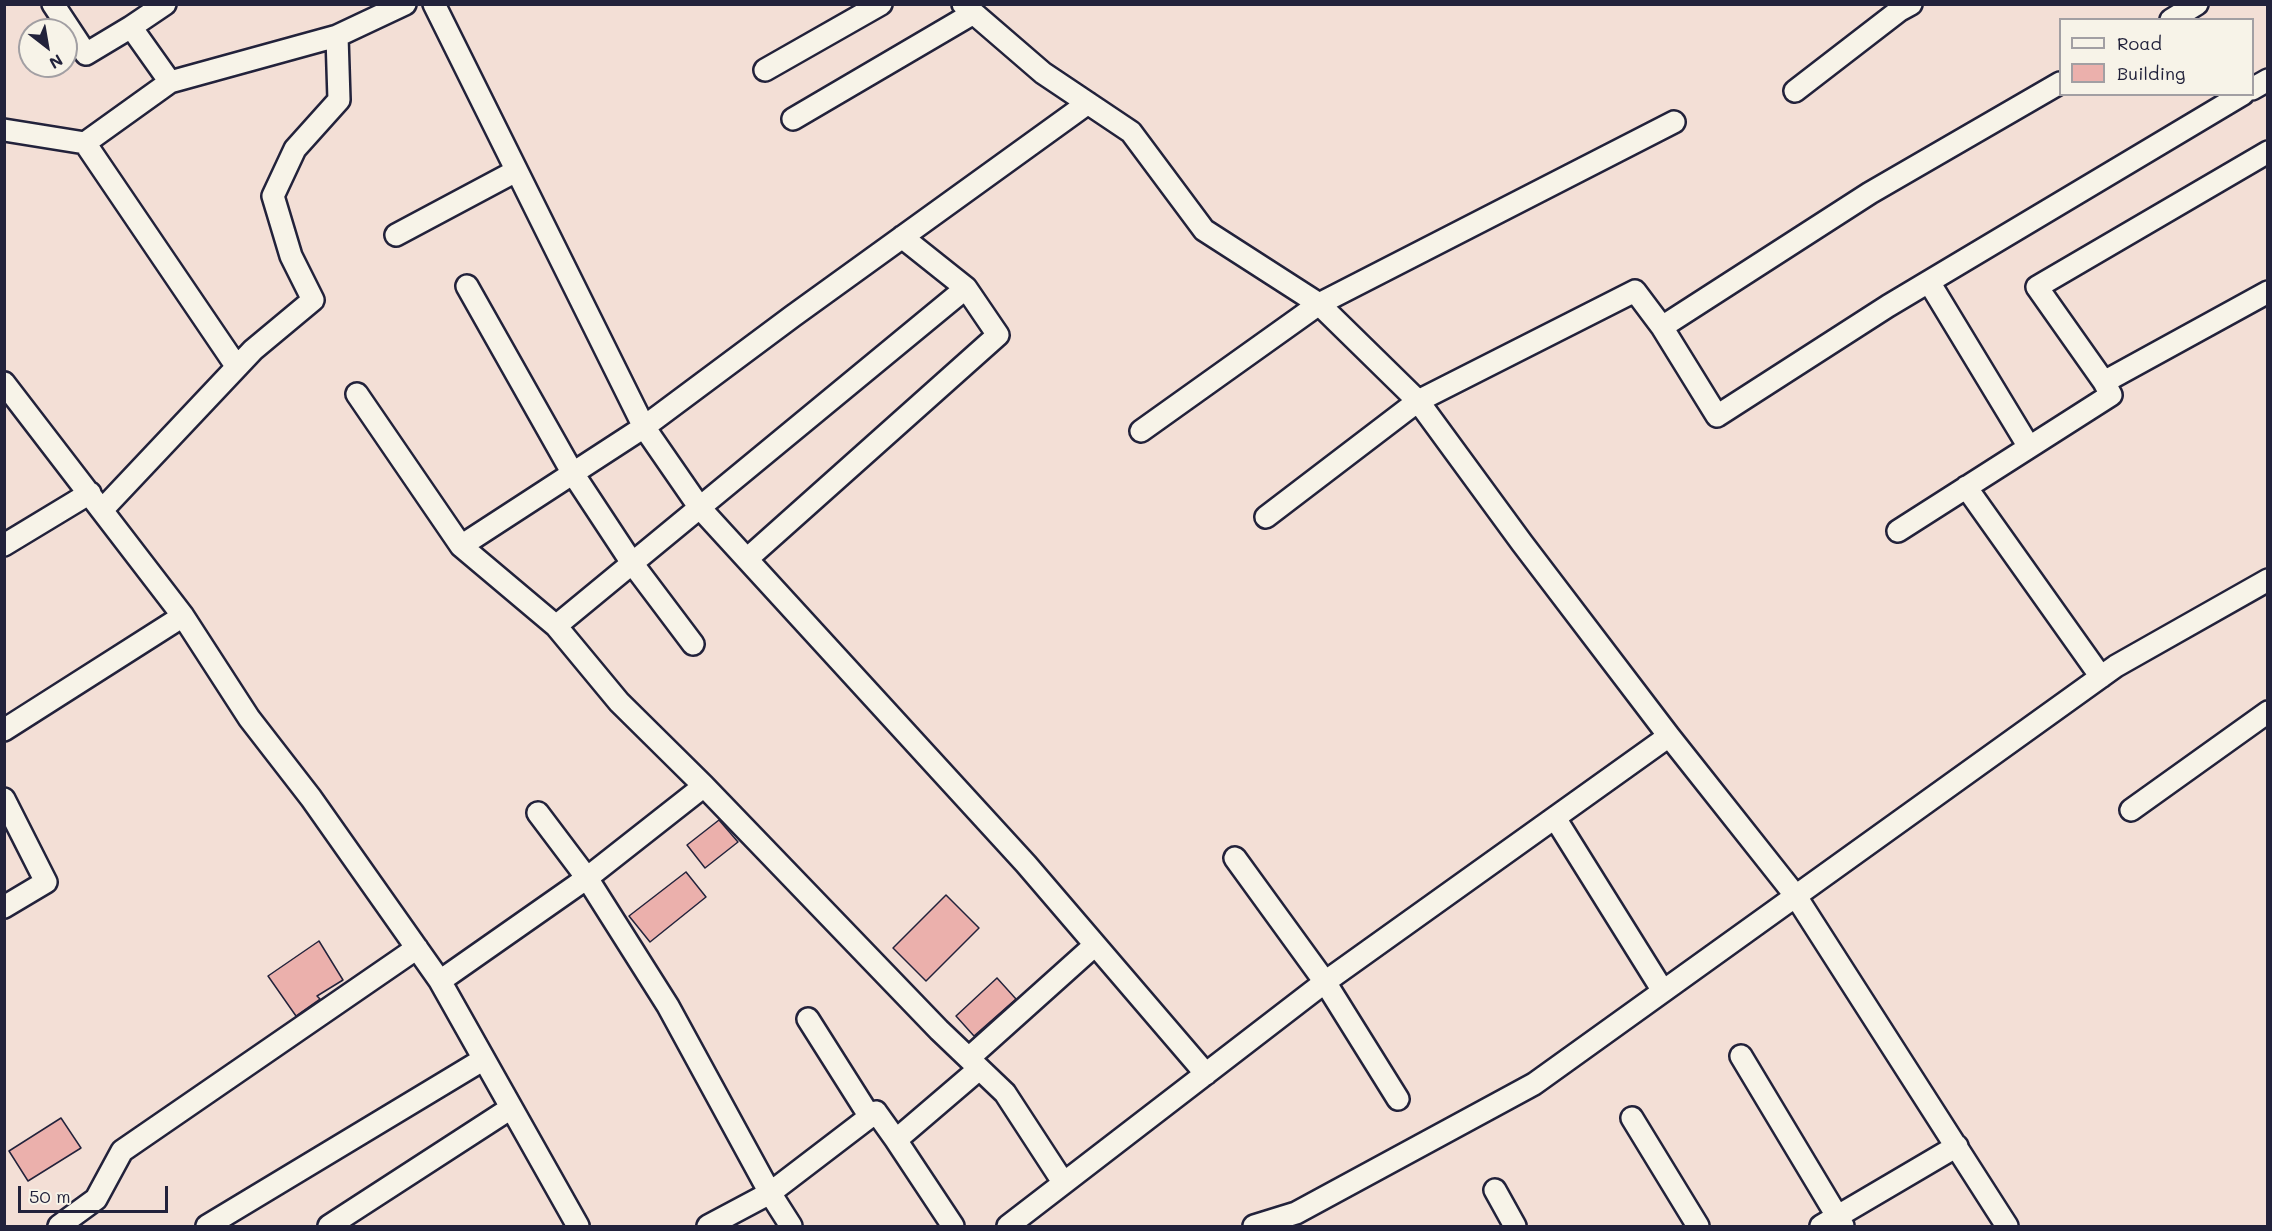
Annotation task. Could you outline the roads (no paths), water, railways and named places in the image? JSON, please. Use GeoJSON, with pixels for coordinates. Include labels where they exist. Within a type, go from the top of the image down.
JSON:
{"type":"FeatureCollection","features":[{"type":"Feature","properties":{"kind":"street"},"geometry":{"type":"LineString","coordinates":[[53,4],[86,54],[165,4]]}},
{"type":"Feature","properties":{"kind":"street"},"geometry":{"type":"LineString","coordinates":[[4,130],[85,143],[170,82],[337,36],[405,4]]}},
{"type":"Feature","properties":{"kind":"street"},"geometry":{"type":"LineString","coordinates":[[434,4],[644,427],[700,508],[1026,864],[1206,1074]]}},
{"type":"Feature","properties":{"kind":"street"},"geometry":{"type":"LineString","coordinates":[[765,70],[881,4]]}},
{"type":"Feature","properties":{"kind":"street"},"geometry":{"type":"LineString","coordinates":[[2174,18],[2197,4]]}},
{"type":"Feature","properties":{"kind":"street"},"geometry":{"type":"LineString","coordinates":[[1795,91],[1903,6]]}},
{"type":"Feature","properties":{"kind":"street"},"geometry":{"type":"LineString","coordinates":[[793,119],[967,9],[1043,73],[1131,132],[1204,230],[1319,304],[1418,401],[1669,736],[1796,895],[2007,1227]]}},
{"type":"Feature","properties":{"kind":"street"},"geometry":{"type":"LineString","coordinates":[[131,27],[170,82]]}},
{"type":"Feature","properties":{"kind":"street"},"geometry":{"type":"LineString","coordinates":[[103,509],[253,350],[313,300],[291,256],[273,196],[295,149],[339,100],[337,36]]}},
{"type":"Feature","properties":{"kind":"street"},"geometry":{"type":"LineString","coordinates":[[2254,88],[2268,80]]}},
{"type":"Feature","properties":{"kind":"street"},"geometry":{"type":"LineString","coordinates":[[1662,327],[1870,193],[2059,84]]}},
{"type":"Feature","properties":{"kind":"street"},"geometry":{"type":"LineString","coordinates":[[1266,517],[1418,401],[1635,291],[1662,327],[1717,417],[1888,306],[2240,96]]}},
{"type":"Feature","properties":{"kind":"street"},"geometry":{"type":"LineString","coordinates":[[461,546],[644,427],[1088,103]]}},
{"type":"Feature","properties":{"kind":"street"},"geometry":{"type":"LineString","coordinates":[[1141,431],[1319,304],[1674,122]]}},
{"type":"Feature","properties":{"kind":"street"},"geometry":{"type":"LineString","coordinates":[[85,143],[237,367]]}},
{"type":"Feature","properties":{"kind":"street"},"geometry":{"type":"LineString","coordinates":[[1898,531],[2111,395],[2037,287],[2268,152]]}},
{"type":"Feature","properties":{"kind":"street"},"geometry":{"type":"LineString","coordinates":[[396,235],[516,171]]}},
{"type":"Feature","properties":{"kind":"street"},"geometry":{"type":"LineString","coordinates":[[747,559],[998,335],[966,288],[902,237]]}},
{"type":"Feature","properties":{"kind":"street"},"geometry":{"type":"LineString","coordinates":[[1929,282],[2030,447]]}},
{"type":"Feature","properties":{"kind":"street"},"geometry":{"type":"LineString","coordinates":[[467,286],[572,472],[632,563],[693,644]]}},
{"type":"Feature","properties":{"kind":"street"},"geometry":{"type":"LineString","coordinates":[[556,626],[966,288]]}},
{"type":"Feature","properties":{"kind":"street"},"geometry":{"type":"LineString","coordinates":[[2104,382],[2268,292]]}},
{"type":"Feature","properties":{"kind":"street"},"geometry":{"type":"LineString","coordinates":[[4,382],[183,616],[249,718],[311,798],[440,981],[577,1226]]}},
{"type":"Feature","properties":{"kind":"street"},"geometry":{"type":"LineString","coordinates":[[357,394],[461,546],[556,626],[619,702],[1005,1093],[1063,1182]]}},
{"type":"Feature","properties":{"kind":"street"},"geometry":{"type":"LineString","coordinates":[[1966,487],[2101,677]]}},
{"type":"Feature","properties":{"kind":"street"},"geometry":{"type":"LineString","coordinates":[[4,545],[90,493]]}},
{"type":"Feature","properties":{"kind":"street"},"geometry":{"type":"LineString","coordinates":[[1254,1227],[1298,1220],[1534,1084],[2116,666],[2268,580]]}},
{"type":"Feature","properties":{"kind":"street"},"geometry":{"type":"LineString","coordinates":[[4,730],[183,616]]}},
{"type":"Feature","properties":{"kind":"street"},"geometry":{"type":"LineString","coordinates":[[2131,810],[2268,712]]}},
{"type":"Feature","properties":{"kind":"street"},"geometry":{"type":"LineString","coordinates":[[1008,1227],[1063,1182],[1325,982],[1669,736]]}},
{"type":"Feature","properties":{"kind":"street"},"geometry":{"type":"LineString","coordinates":[[440,981],[587,878],[704,786]]}},
{"type":"Feature","properties":{"kind":"street"},"geometry":{"type":"LineString","coordinates":[[4,799],[46,882],[4,907]]}},
{"type":"Feature","properties":{"kind":"street"},"geometry":{"type":"LineString","coordinates":[[538,813],[587,878],[668,1006],[770,1193],[791,1227]]}},
{"type":"Feature","properties":{"kind":"street"},"geometry":{"type":"LineString","coordinates":[[1555,818],[1663,991]]}},
{"type":"Feature","properties":{"kind":"street"},"geometry":{"type":"LineString","coordinates":[[1235,858],[1325,982],[1398,1099]]}},
{"type":"Feature","properties":{"kind":"street"},"geometry":{"type":"LineString","coordinates":[[896,1140],[1095,945]]}},
{"type":"Feature","properties":{"kind":"street"},"geometry":{"type":"LineString","coordinates":[[59,1227],[96,1199],[122,1151],[417,948]]}},
{"type":"Feature","properties":{"kind":"street"},"geometry":{"type":"LineString","coordinates":[[808,1019],[870,1117]]}},
{"type":"Feature","properties":{"kind":"street"},"geometry":{"type":"LineString","coordinates":[[1741,1056],[1833,1223],[1957,1146]]}},
{"type":"Feature","properties":{"kind":"street"},"geometry":{"type":"LineString","coordinates":[[207,1227],[484,1059]]}},
{"type":"Feature","properties":{"kind":"street"},"geometry":{"type":"LineString","coordinates":[[329,1227],[511,1108]]}},
{"type":"Feature","properties":{"kind":"street"},"geometry":{"type":"LineString","coordinates":[[708,1227],[770,1193],[876,1112],[953,1227]]}},
{"type":"Feature","properties":{"kind":"street"},"geometry":{"type":"LineString","coordinates":[[1632,1118],[1698,1227]]}},
{"type":"Feature","properties":{"kind":"street"},"geometry":{"type":"LineString","coordinates":[[1495,1190],[1515,1227]]}}]}
